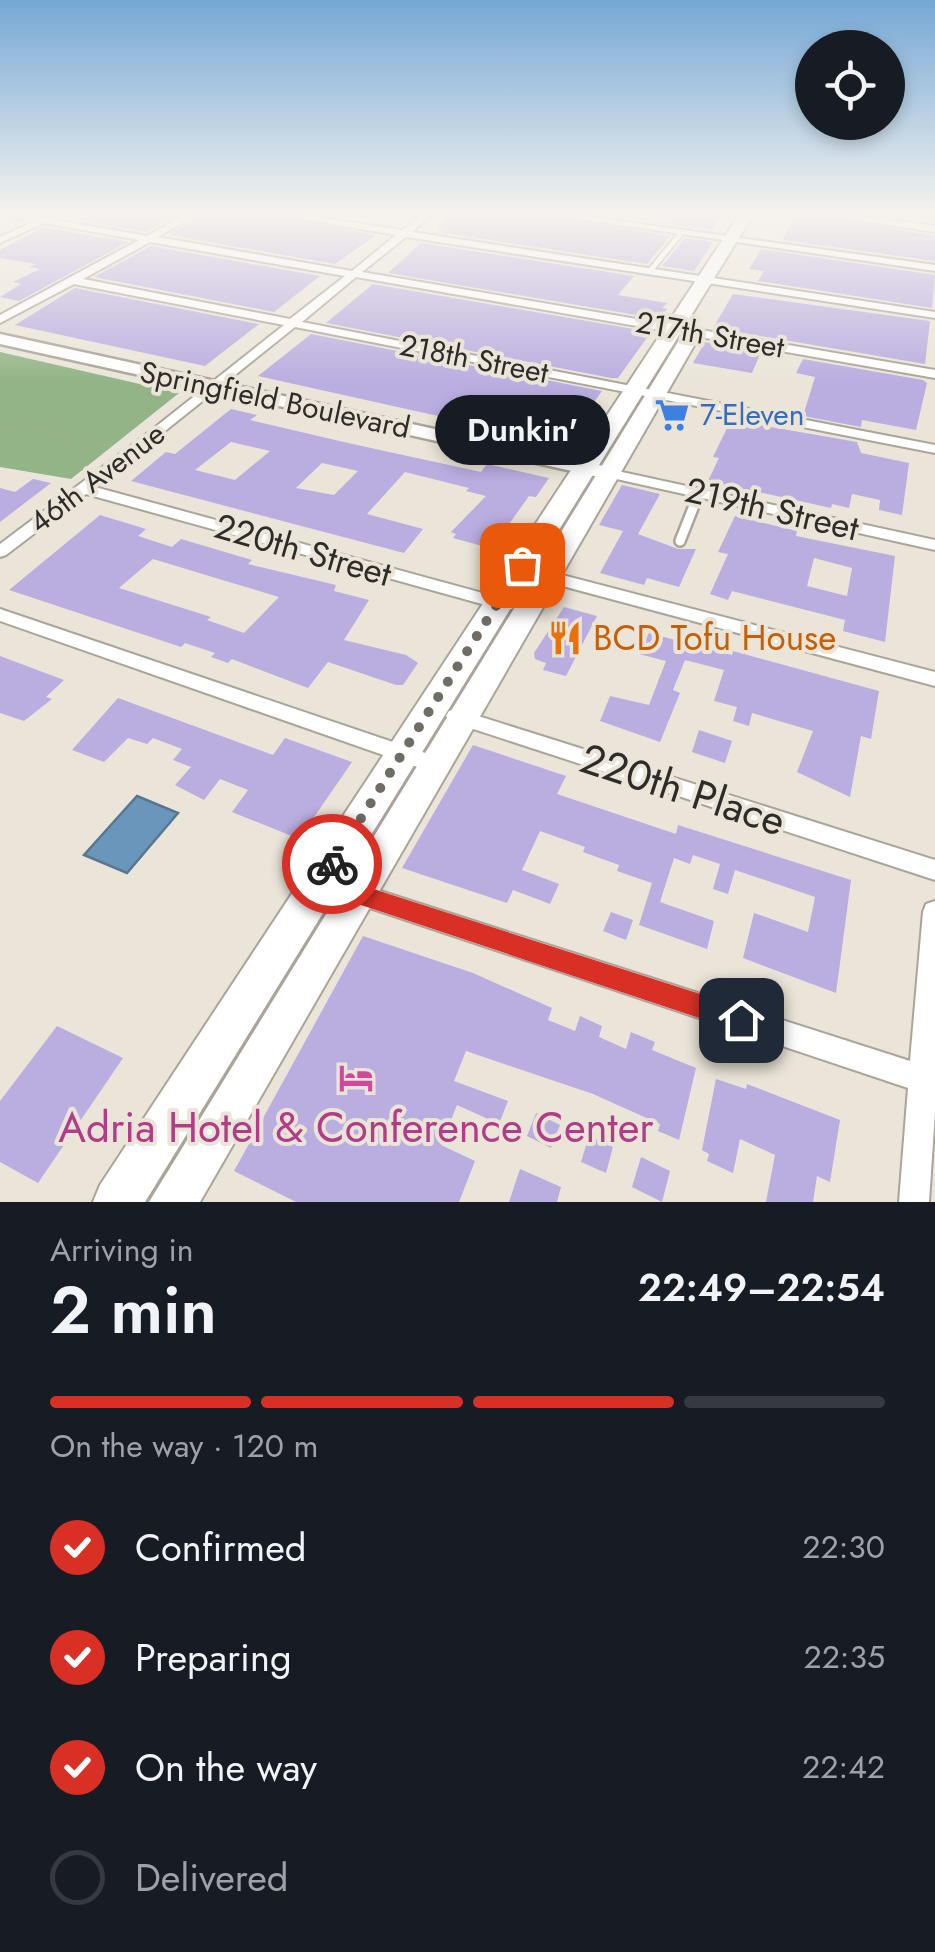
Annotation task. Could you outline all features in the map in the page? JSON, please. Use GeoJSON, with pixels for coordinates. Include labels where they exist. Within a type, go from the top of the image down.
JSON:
{"type":"FeatureCollection","features":[{"type":"Feature","properties":{"kind":"main road"},"geometry":{"type":"LineString","coordinates":[[176,1201],[339,888],[719,271]]}},
{"type":"Feature","properties":{"kind":"main road","name":"Springfield Boulevard"},"geometry":{"type":"LineString","coordinates":[[0,339],[597,470]]}},
{"type":"Feature","properties":{"kind":"main road"},"geometry":{"type":"LineString","coordinates":[[124,1190],[339,888]]}},
{"type":"Feature","properties":{"kind":"street"},"geometry":{"type":"LineString","coordinates":[[0,320],[89,271]]}},
{"type":"Feature","properties":{"kind":"street","name":"217th Street"},"geometry":{"type":"LineString","coordinates":[[336,271],[935,374]]}},
{"type":"Feature","properties":{"kind":"street","name":"46th Avenue"},"geometry":{"type":"LineString","coordinates":[[0,552],[81,481],[212,387],[357,271]]}},
{"type":"Feature","properties":{"kind":"street"},"geometry":{"type":"LineString","coordinates":[[644,271],[935,316]]}},
{"type":"Feature","properties":{"kind":"street","name":"218th Street"},"geometry":{"type":"LineString","coordinates":[[72,280],[935,448]]}},
{"type":"Feature","properties":{"kind":"street","name":"219th Street"},"geometry":{"type":"LineString","coordinates":[[597,470],[935,545]]}},
{"type":"Feature","properties":{"kind":"street","name":"220th Street"},"geometry":{"type":"LineString","coordinates":[[81,481],[512,607]]}},
{"type":"Feature","properties":{"kind":"street"},"geometry":{"type":"LineString","coordinates":[[533,573],[935,679]]}},
{"type":"Feature","properties":{"kind":"street"},"geometry":{"type":"LineString","coordinates":[[0,616],[417,759]]}},
{"type":"Feature","properties":{"kind":"street","name":"220th Place"},"geometry":{"type":"LineString","coordinates":[[446,713],[935,870]]}},
{"type":"Feature","properties":{"kind":"street"},"geometry":{"type":"LineString","coordinates":[[339,888],[929,1081]]}},
{"type":"Feature","properties":{"kind":"street"},"geometry":{"type":"LineString","coordinates":[[914,1202],[929,1081],[935,912]]}},
{"type":"Feature","properties":{"kind":"street"},"geometry":{"type":"LineString","coordinates":[[124,1190],[176,1201]]}},
{"type":"Feature","properties":{"kind":"lane"},"geometry":{"type":"LineString","coordinates":[[680,541],[699,493]]}},
{"type":"Feature","properties":{"kind":"path"},"geometry":{"type":"LineString","coordinates":[[0,426],[44,428],[71,438],[84,447],[81,481]]}},
{"type":"Feature","properties":{"kind":"green space"},"geometry":{"type":"Polygon","coordinates":[[[0,352],[179,393],[71,479],[0,467],[0,352]]]}},
{"type":"Feature","properties":{"kind":"water"},"geometry":{"type":"Polygon","coordinates":[[[137,796],[178,813],[127,873],[84,855],[137,796]]]}},
{"type":"Feature","properties":{"kind":"building"},"geometry":{"type":"Polygon","coordinates":[[[36,271],[74,271],[19,301],[0,297],[21,284],[13,282],[36,271]]]}},
{"type":"Feature","properties":{"kind":"building"},"geometry":{"type":"Polygon","coordinates":[[[105,271],[292,271],[320,276],[274,312],[94,277],[105,271]]]}},
{"type":"Feature","properties":{"kind":"building"},"geometry":{"type":"Polygon","coordinates":[[[602,271],[634,276],[618,295],[667,303],[662,308],[667,309],[660,319],[388,273],[602,271]]]}},
{"type":"Feature","properties":{"kind":"building"},"geometry":{"type":"Polygon","coordinates":[[[764,271],[909,271],[935,275],[932,308],[758,281],[764,271]]]}},
{"type":"Feature","properties":{"kind":"building"},"geometry":{"type":"Polygon","coordinates":[[[373,284],[651,332],[618,378],[611,378],[326,323],[373,284]]]}},
{"type":"Feature","properties":{"kind":"building"},"geometry":{"type":"Polygon","coordinates":[[[75,288],[259,324],[205,366],[15,325],[75,288]]]}},
{"type":"Feature","properties":{"kind":"building"},"geometry":{"type":"Polygon","coordinates":[[[733,294],[930,321],[925,364],[713,328],[733,294]]]}},
{"type":"Feature","properties":{"kind":"building"},"geometry":{"type":"Polygon","coordinates":[[[311,334],[602,391],[564,444],[258,376],[311,334]]]}},
{"type":"Feature","properties":{"kind":"building"},"geometry":{"type":"Polygon","coordinates":[[[705,342],[761,352],[752,373],[693,363],[705,342]]]}},
{"type":"Feature","properties":{"kind":"building"},"geometry":{"type":"Polygon","coordinates":[[[803,359],[923,380],[927,383],[916,430],[862,420],[861,427],[803,416],[815,377],[796,373],[803,359]]]}},
{"type":"Feature","properties":{"kind":"building"},"geometry":{"type":"Polygon","coordinates":[[[231,409],[257,415],[250,420],[481,472],[487,464],[549,478],[536,497],[529,496],[507,527],[513,528],[497,550],[453,538],[456,534],[451,532],[486,496],[405,472],[367,514],[423,529],[404,553],[131,481],[166,452],[175,454],[231,409]],[[231,442],[195,470],[235,480],[270,451],[231,442]],[[322,463],[296,488],[334,495],[358,471],[322,463]]]}},
{"type":"Feature","properties":{"kind":"building"},"geometry":{"type":"Polygon","coordinates":[[[731,420],[857,442],[861,453],[909,463],[902,515],[879,510],[880,500],[852,494],[849,508],[832,504],[831,508],[708,481],[719,458],[713,457],[731,420]]]}},
{"type":"Feature","properties":{"kind":"building"},"geometry":{"type":"Polygon","coordinates":[[[33,479],[51,483],[0,522],[0,488],[15,492],[33,479]]]}},
{"type":"Feature","properties":{"kind":"building"},"geometry":{"type":"Polygon","coordinates":[[[622,485],[660,494],[638,534],[678,549],[696,549],[679,587],[647,578],[644,585],[600,573],[623,531],[599,525],[622,485]]]}},
{"type":"Feature","properties":{"kind":"building"},"geometry":{"type":"Polygon","coordinates":[[[100,515],[146,529],[138,536],[172,547],[181,539],[252,560],[248,564],[336,585],[334,591],[369,600],[344,640],[406,655],[418,663],[403,685],[396,685],[328,662],[308,688],[232,659],[228,663],[211,657],[215,653],[185,643],[181,647],[9,590],[100,515]],[[153,559],[119,588],[211,617],[207,620],[244,633],[279,597],[153,559]]]}},
{"type":"Feature","properties":{"kind":"building"},"geometry":{"type":"Polygon","coordinates":[[[735,516],[797,531],[796,536],[895,556],[885,642],[843,631],[845,620],[732,591],[728,600],[710,594],[728,554],[718,552],[735,516]],[[814,558],[807,586],[847,596],[852,568],[814,558]]]}},
{"type":"Feature","properties":{"kind":"building","name":"BCD Tofu House"},"geometry":{"type":"Polygon","coordinates":[[[564,607],[597,616],[566,676],[543,670],[546,663],[535,659],[534,653],[564,607]]]}},
{"type":"Feature","properties":{"kind":"building"},"geometry":{"type":"Polygon","coordinates":[[[649,633],[732,655],[733,651],[879,691],[871,739],[861,736],[850,797],[797,772],[813,731],[752,713],[749,726],[733,721],[737,707],[714,701],[724,670],[685,660],[673,690],[680,693],[660,742],[600,721],[610,696],[649,705],[666,661],[639,654],[649,633]]]}},
{"type":"Feature","properties":{"kind":"building"},"geometry":{"type":"Polygon","coordinates":[[[0,656],[64,680],[46,697],[52,699],[24,721],[0,713],[0,656]]]}},
{"type":"Feature","properties":{"kind":"building"},"geometry":{"type":"Polygon","coordinates":[[[118,698],[273,755],[285,738],[352,762],[299,839],[232,812],[248,790],[220,779],[204,800],[175,785],[191,767],[173,760],[182,749],[153,738],[147,744],[128,738],[104,762],[72,750],[118,698]]]}},
{"type":"Feature","properties":{"kind":"building"},"geometry":{"type":"Polygon","coordinates":[[[699,730],[732,741],[725,763],[692,752],[699,730]]]}},
{"type":"Feature","properties":{"kind":"building"},"geometry":{"type":"Polygon","coordinates":[[[473,745],[566,776],[557,794],[676,834],[678,825],[851,880],[836,993],[743,958],[754,913],[808,932],[815,897],[735,870],[728,894],[713,889],[720,864],[693,855],[690,864],[674,858],[660,902],[714,921],[707,949],[639,925],[652,883],[617,871],[619,865],[583,852],[585,847],[540,831],[522,870],[559,884],[550,904],[513,890],[507,903],[402,868],[473,745]]]}},
{"type":"Feature","properties":{"kind":"building"},"geometry":{"type":"Polygon","coordinates":[[[611,912],[633,920],[626,940],[603,931],[611,912]]]}},
{"type":"Feature","properties":{"kind":"building"},"geometry":{"type":"Polygon","coordinates":[[[363,936],[473,973],[552,1008],[548,1020],[575,1031],[580,1016],[602,1026],[599,1037],[626,1049],[631,1032],[655,1042],[652,1050],[696,1068],[679,1140],[658,1131],[660,1124],[593,1094],[466,1051],[454,1081],[508,1101],[499,1124],[457,1105],[441,1145],[475,1161],[459,1202],[296,1202],[234,1171],[363,936]]]}},
{"type":"Feature","properties":{"kind":"building"},"geometry":{"type":"Polygon","coordinates":[[[57,1026],[123,1058],[38,1183],[0,1162],[0,1101],[57,1026]]]}},
{"type":"Feature","properties":{"kind":"building"},"geometry":{"type":"Polygon","coordinates":[[[716,1079],[746,1089],[747,1084],[840,1120],[830,1182],[817,1176],[813,1202],[766,1202],[775,1155],[740,1139],[733,1173],[707,1161],[709,1154],[702,1150],[716,1079]]]}},
{"type":"Feature","properties":{"kind":"building"},"geometry":{"type":"Polygon","coordinates":[[[536,1113],[560,1125],[551,1148],[527,1136],[536,1113]]]}},
{"type":"Feature","properties":{"kind":"building"},"geometry":{"type":"Polygon","coordinates":[[[589,1136],[613,1147],[606,1173],[581,1162],[589,1136]]]}},
{"type":"Feature","properties":{"kind":"building"},"geometry":{"type":"Polygon","coordinates":[[[641,1157],[670,1171],[662,1202],[632,1187],[641,1157]]]}},
{"type":"Feature","properties":{"kind":"building"},"geometry":{"type":"Polygon","coordinates":[[[520,1169],[561,1187],[557,1202],[509,1202],[520,1169]]]}},
{"type":"Feature","properties":{"kind":"way so far"},"geometry":{"type":"LineString","coordinates":[[332,864],[522,565]]}},
{"type":"Feature","properties":{"kind":"place","name":"7-Eleven"},"geometry":{"type":"Point","coordinates":[672,415]}},
{"type":"Feature","properties":{"kind":"place","name":"Dunkin'"},"geometry":{"type":"Point","coordinates":[522,565]}},
{"type":"Feature","properties":{"kind":"place","name":"BCD Tofu House"},"geometry":{"type":"Point","coordinates":[565,638]}},
{"type":"Feature","properties":{"kind":"place","name":"Adria Hotel & Conference Center"},"geometry":{"type":"Point","coordinates":[356,1078]}},
{"type":"Feature","properties":{"kind":"route"},"geometry":{"type":"LineString","coordinates":[[332,864],[320,882],[741,1020]]}}]}
